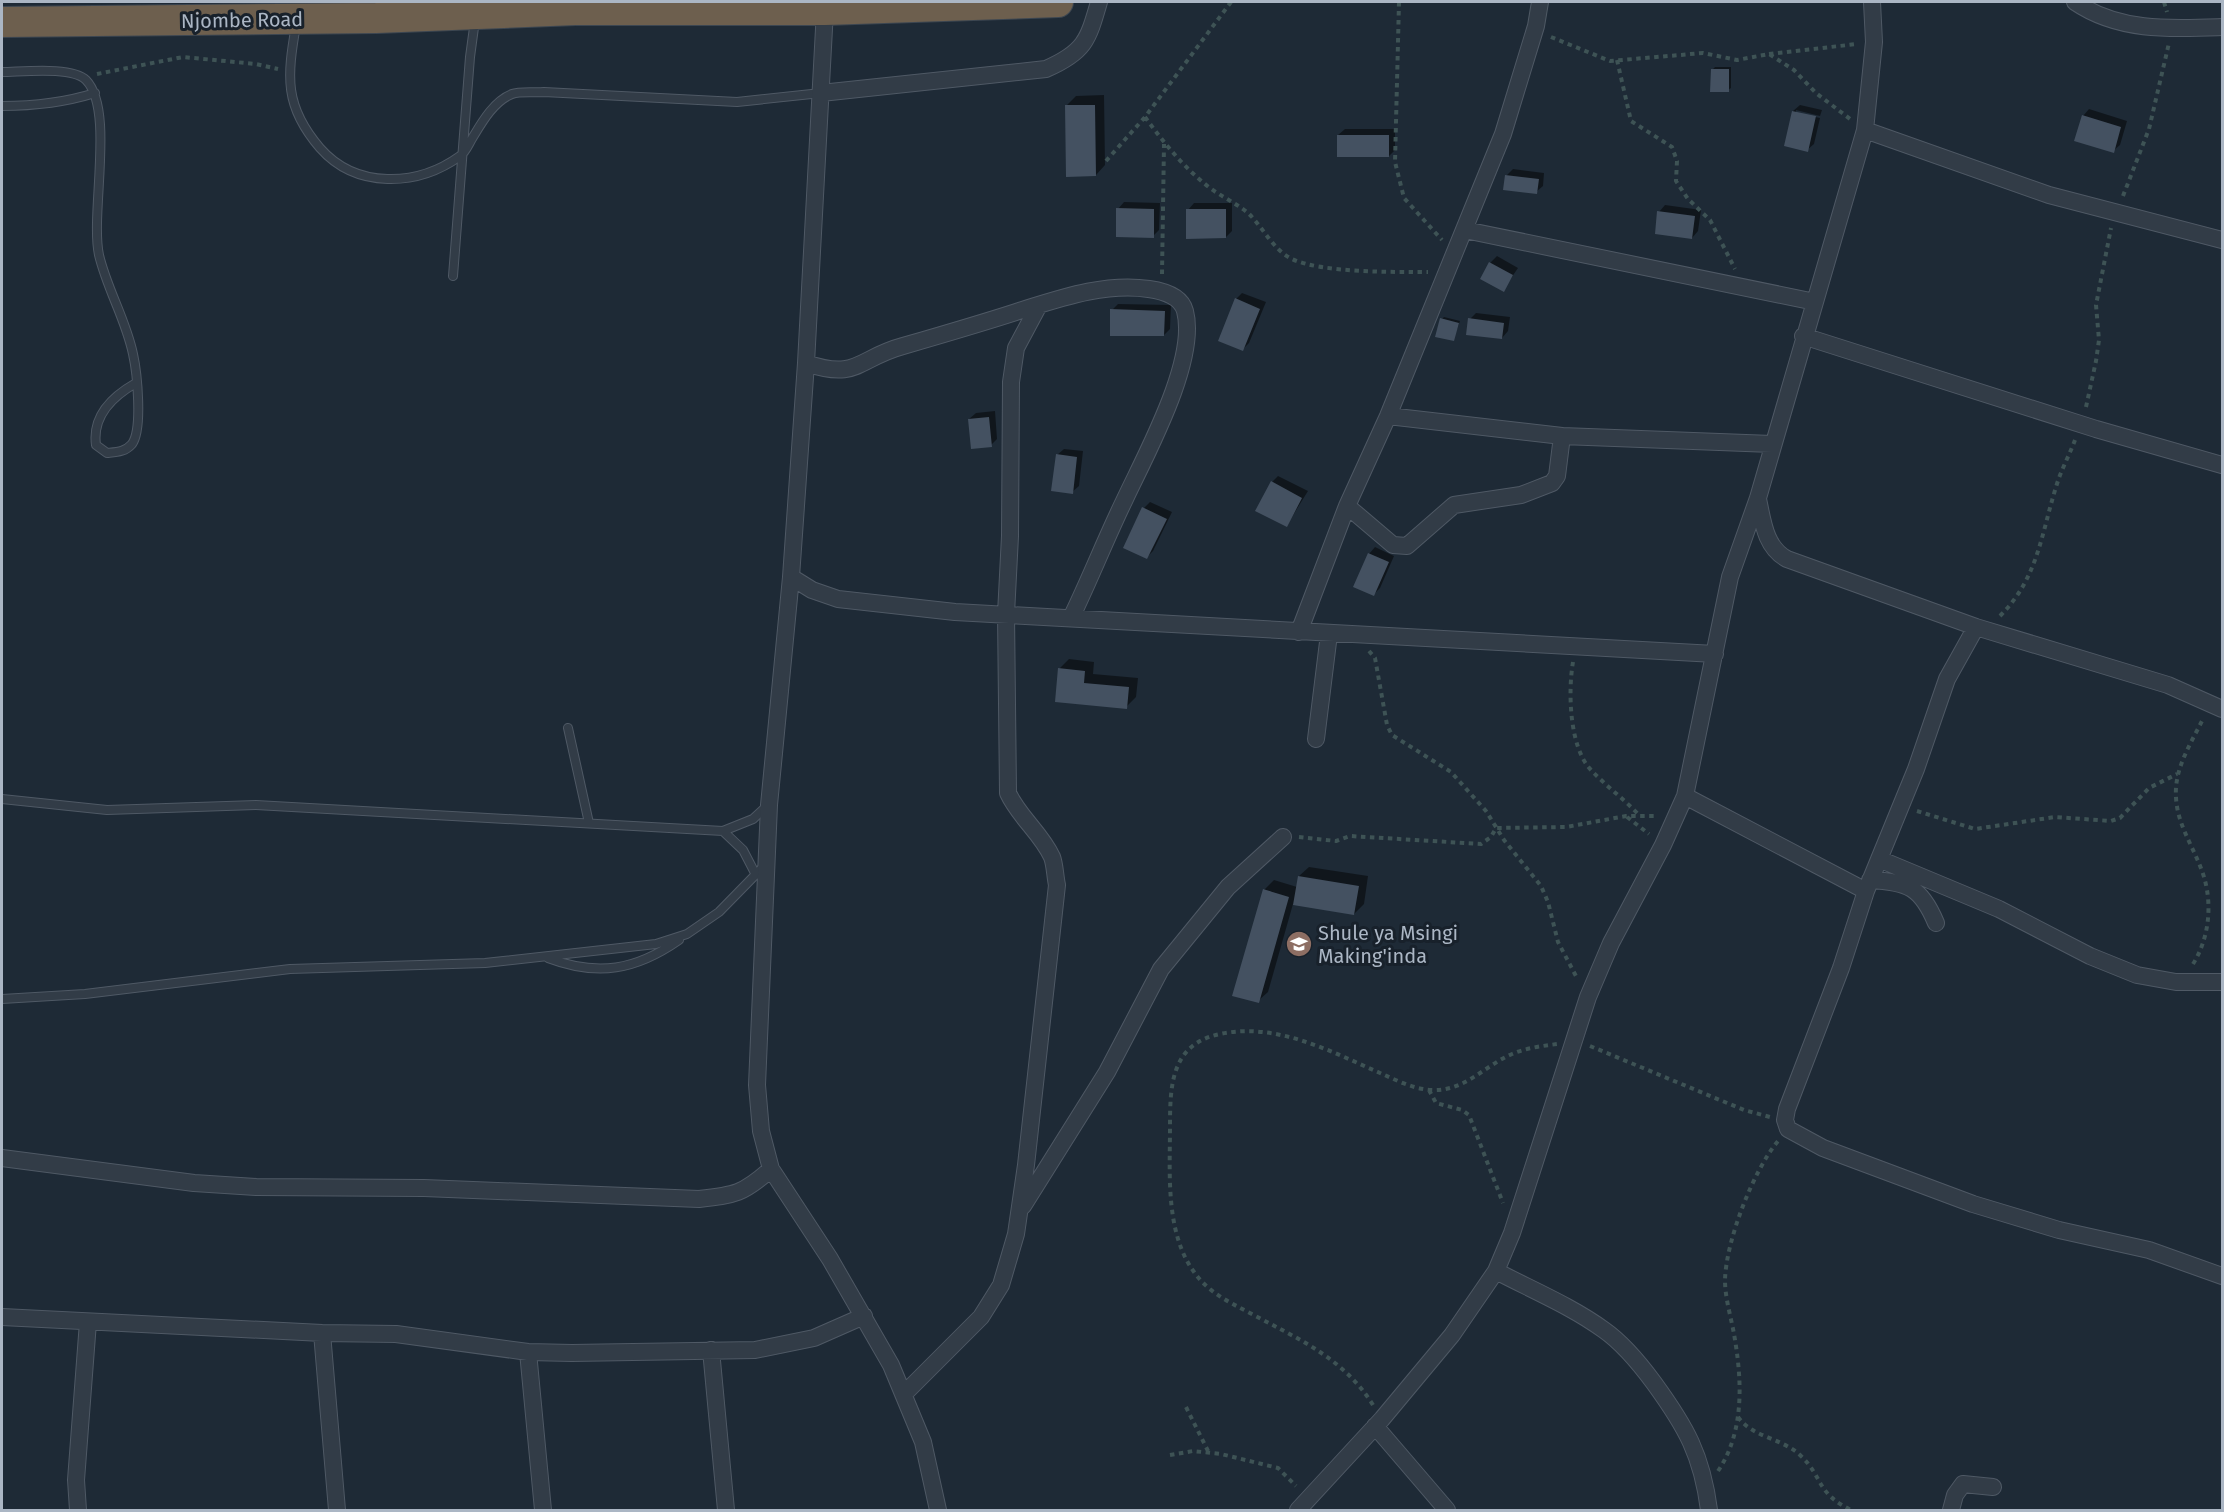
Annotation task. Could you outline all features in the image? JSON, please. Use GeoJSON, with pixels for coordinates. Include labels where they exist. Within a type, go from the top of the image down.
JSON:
{"type":"FeatureCollection","features":[{"type":"Feature","properties":{"kind":"highway","name":"Njombe Road"},"geometry":{"type":"LineString","coordinates":[[2,22],[298,14],[476,14],[575,10],[1058,2]]}},
{"type":"Feature","properties":{"kind":"street"},"geometry":{"type":"LineString","coordinates":[[821,93],[1046,69],[1079,51],[1088,39],[1100,2]]}},
{"type":"Feature","properties":{"kind":"street"},"geometry":{"type":"LineString","coordinates":[[1299,632],[1347,506],[1388,416],[1503,134],[1536,26],[1540,2]]}},
{"type":"Feature","properties":{"kind":"street"},"geometry":{"type":"LineString","coordinates":[[1302,1506],[1452,1335],[1496,1271],[1512,1233],[1588,997],[1611,943],[1663,845],[1685,796],[1730,577],[1758,498],[1803,336],[1865,130],[1874,42],[1872,2]]}},
{"type":"Feature","properties":{"kind":"street"},"geometry":{"type":"LineString","coordinates":[[2075,2],[2091,13],[2115,22],[2171,28],[2223,27]]}},
{"type":"Feature","properties":{"kind":"street"},"geometry":{"type":"LineString","coordinates":[[822,6],[821,93],[806,363],[790,577],[762,869],[757,1085],[761,1131],[771,1170],[864,1316],[904,1394],[923,1442],[938,1510]]}},
{"type":"Feature","properties":{"kind":"street"},"geometry":{"type":"LineString","coordinates":[[1865,130],[2049,195],[2223,240]]}},
{"type":"Feature","properties":{"kind":"street"},"geometry":{"type":"LineString","coordinates":[[1465,230],[1815,302]]}},
{"type":"Feature","properties":{"kind":"street"},"geometry":{"type":"LineString","coordinates":[[806,363],[829,371],[853,369],[898,348],[1039,305],[1107,289],[1133,288],[1162,291],[1177,298],[1185,309],[1188,324],[1179,375],[1154,437],[1071,618]]}},
{"type":"Feature","properties":{"kind":"street"},"geometry":{"type":"LineString","coordinates":[[904,1394],[981,1317],[1001,1285],[1016,1234],[1019,1213],[1057,885],[1053,859],[1044,843],[1014,806],[1008,793],[1006,614],[1010,547],[1012,364],[1025,327],[1039,305]]}},
{"type":"Feature","properties":{"kind":"street"},"geometry":{"type":"LineString","coordinates":[[1803,336],[2081,424],[2223,465]]}},
{"type":"Feature","properties":{"kind":"street"},"geometry":{"type":"LineString","coordinates":[[1388,416],[1562,436],[1772,444]]}},
{"type":"Feature","properties":{"kind":"street"},"geometry":{"type":"LineString","coordinates":[[1347,506],[1393,545],[1407,546],[1454,505],[1521,495],[1552,483],[1557,476],[1562,436]]}},
{"type":"Feature","properties":{"kind":"street"},"geometry":{"type":"LineString","coordinates":[[1758,498],[1770,543],[1776,553],[1814,570],[1976,627],[2136,674],[2217,706]]}},
{"type":"Feature","properties":{"kind":"street"},"geometry":{"type":"LineString","coordinates":[[790,577],[812,590],[838,599],[945,611],[1715,654]]}},
{"type":"Feature","properties":{"kind":"street"},"geometry":{"type":"LineString","coordinates":[[1976,627],[1947,679],[1902,806],[1868,886],[1787,1124],[1823,1148],[1973,1204],[2059,1230],[2149,1250],[2223,1276]]}},
{"type":"Feature","properties":{"kind":"street"},"geometry":{"type":"LineString","coordinates":[[1316,739],[1329,634]]}},
{"type":"Feature","properties":{"kind":"street"},"geometry":{"type":"LineString","coordinates":[[1685,796],[1868,886],[1906,885],[1919,892],[1928,902],[1936,923]]}},
{"type":"Feature","properties":{"kind":"street"},"geometry":{"type":"LineString","coordinates":[[1019,1213],[1107,1072],[1161,969],[1228,887],[1283,837]]}},
{"type":"Feature","properties":{"kind":"street"},"geometry":{"type":"LineString","coordinates":[[1879,859],[1999,909],[2117,968],[2137,975],[2176,982],[2223,982]]}},
{"type":"Feature","properties":{"kind":"street"},"geometry":{"type":"LineString","coordinates":[[2,1158],[194,1183],[256,1188],[424,1188],[699,1199],[735,1195],[752,1186],[771,1170]]}},
{"type":"Feature","properties":{"kind":"street"},"geometry":{"type":"LineString","coordinates":[[1496,1271],[1605,1330],[1639,1363],[1680,1418],[1693,1444],[1705,1481],[1709,1510]]}},
{"type":"Feature","properties":{"kind":"street"},"geometry":{"type":"LineString","coordinates":[[2,1317],[322,1333],[396,1334],[528,1352],[754,1350],[814,1338],[864,1316]]}},
{"type":"Feature","properties":{"kind":"street"},"geometry":{"type":"LineString","coordinates":[[78,1510],[76,1480],[88,1322]]}},
{"type":"Feature","properties":{"kind":"street"},"geometry":{"type":"LineString","coordinates":[[322,1333],[335,1468],[336,1510]]}},
{"type":"Feature","properties":{"kind":"street"},"geometry":{"type":"LineString","coordinates":[[711,1350],[726,1510]]}},
{"type":"Feature","properties":{"kind":"street"},"geometry":{"type":"LineString","coordinates":[[528,1352],[543,1510]]}},
{"type":"Feature","properties":{"kind":"street"},"geometry":{"type":"LineString","coordinates":[[1378,1422],[1447,1510]]}},
{"type":"Feature","properties":{"kind":"street"},"geometry":{"type":"LineString","coordinates":[[1951,1510],[1955,1495],[1964,1484],[1993,1487]]}},
{"type":"Feature","properties":{"kind":"lane"},"geometry":{"type":"LineString","coordinates":[[298,14],[288,71],[293,104],[305,130],[334,163],[371,179],[402,180],[462,155],[486,115],[512,94],[544,92],[737,102],[821,93]]}},
{"type":"Feature","properties":{"kind":"lane"},"geometry":{"type":"LineString","coordinates":[[453,276],[470,57],[476,14]]}},
{"type":"Feature","properties":{"kind":"lane"},"geometry":{"type":"LineString","coordinates":[[2,72],[71,73],[85,79],[95,93],[99,128],[97,217],[99,253],[133,354],[136,383],[138,416],[132,443],[122,452],[107,453],[96,445],[94,433],[101,413],[116,394],[136,383]]}},
{"type":"Feature","properties":{"kind":"lane"},"geometry":{"type":"LineString","coordinates":[[2,106],[59,103],[95,93]]}},
{"type":"Feature","properties":{"kind":"lane"},"geometry":{"type":"LineString","coordinates":[[568,728],[589,823]]}},
{"type":"Feature","properties":{"kind":"lane"},"geometry":{"type":"LineString","coordinates":[[2,799],[107,810],[256,805],[723,831],[753,819],[769,805]]}},
{"type":"Feature","properties":{"kind":"lane"},"geometry":{"type":"LineString","coordinates":[[545,956],[571,967],[600,969],[634,964],[657,956],[718,912],[762,869],[723,831]]}},
{"type":"Feature","properties":{"kind":"lane"},"geometry":{"type":"LineString","coordinates":[[2,999],[85,994],[290,969],[485,963],[612,951],[656,944],[687,934]]}},
{"type":"Feature","properties":{"kind":"path"},"geometry":{"type":"LineString","coordinates":[[1106,161],[1145,117],[1232,2]]}},
{"type":"Feature","properties":{"kind":"path"},"geometry":{"type":"LineString","coordinates":[[1399,2],[1394,112],[1395,162],[1400,186],[1411,207],[1454,253]]}},
{"type":"Feature","properties":{"kind":"path"},"geometry":{"type":"LineString","coordinates":[[1536,26],[1558,42],[1610,61],[1703,53],[1737,60],[1768,54],[1874,42]]}},
{"type":"Feature","properties":{"kind":"path"},"geometry":{"type":"LineString","coordinates":[[1976,627],[1999,617],[2006,610],[2031,572],[2044,539],[2055,489],[2081,424],[2093,377],[2099,340],[2096,305],[2107,241],[2115,213],[2138,162],[2149,129],[2171,28]]}},
{"type":"Feature","properties":{"kind":"path"},"geometry":{"type":"LineString","coordinates":[[1768,54],[1789,66],[1816,93],[1865,130]]}},
{"type":"Feature","properties":{"kind":"path"},"geometry":{"type":"LineString","coordinates":[[85,79],[118,68],[183,57],[256,64],[288,71]]}},
{"type":"Feature","properties":{"kind":"path"},"geometry":{"type":"LineString","coordinates":[[1617,60],[1631,121],[1672,147],[1677,161],[1676,182],[1688,199],[1710,220],[1731,262],[1748,287]]}},
{"type":"Feature","properties":{"kind":"path"},"geometry":{"type":"LineString","coordinates":[[1145,117],[1164,143],[1195,176],[1249,214],[1280,251],[1290,258],[1302,263],[1368,271],[1447,271]]}},
{"type":"Feature","properties":{"kind":"path"},"geometry":{"type":"LineString","coordinates":[[1162,291],[1164,143]]}},
{"type":"Feature","properties":{"kind":"path"},"geometry":{"type":"LineString","coordinates":[[1355,635],[1375,658],[1387,725],[1392,735],[1451,772],[1486,811],[1496,828],[1541,886],[1564,956],[1588,997]]}},
{"type":"Feature","properties":{"kind":"path"},"geometry":{"type":"LineString","coordinates":[[1576,646],[1570,679],[1571,704],[1580,750],[1590,769],[1639,815]]}},
{"type":"Feature","properties":{"kind":"path"},"geometry":{"type":"LineString","coordinates":[[2176,982],[2194,963],[2204,942],[2208,909],[2202,871],[2180,822],[2176,797],[2177,774],[2217,706]]}},
{"type":"Feature","properties":{"kind":"path"},"geometry":{"type":"LineString","coordinates":[[1902,806],[1975,829],[2055,817],[2111,821],[2120,818],[2149,788],[2177,774]]}},
{"type":"Feature","properties":{"kind":"path"},"geometry":{"type":"LineString","coordinates":[[1496,828],[1566,827],[1639,815],[1673,820]]}},
{"type":"Feature","properties":{"kind":"path"},"geometry":{"type":"LineString","coordinates":[[1626,816],[1663,845]]}},
{"type":"Feature","properties":{"kind":"path"},"geometry":{"type":"LineString","coordinates":[[1283,837],[1336,841],[1350,836],[1481,844],[1491,837],[1496,828]]}},
{"type":"Feature","properties":{"kind":"path"},"geometry":{"type":"LineString","coordinates":[[1378,1422],[1361,1386],[1344,1367],[1314,1348],[1211,1292],[1193,1271],[1179,1242],[1170,1184],[1173,1074],[1182,1055],[1204,1037],[1234,1031],[1276,1033],[1319,1046],[1408,1085],[1429,1090],[1459,1086],[1514,1053],[1572,1041],[1602,1050],[1744,1110],[1787,1124],[1766,1158],[1731,1243],[1725,1280],[1741,1384],[1737,1416],[1727,1458],[1716,1475],[1705,1481]]}},
{"type":"Feature","properties":{"kind":"path"},"geometry":{"type":"LineString","coordinates":[[1429,1090],[1436,1103],[1462,1110],[1469,1115],[1512,1233]]}},
{"type":"Feature","properties":{"kind":"path"},"geometry":{"type":"LineString","coordinates":[[1186,1407],[1208,1451]]}},
{"type":"Feature","properties":{"kind":"path"},"geometry":{"type":"LineString","coordinates":[[1737,1416],[1751,1430],[1785,1445],[1803,1457],[1825,1492],[1839,1504],[1851,1510]]}},
{"type":"Feature","properties":{"kind":"path"},"geometry":{"type":"LineString","coordinates":[[1170,1455],[1208,1451],[1278,1468],[1293,1481],[1302,1506]]}},
{"type":"Feature","properties":{"kind":"building"},"geometry":{"type":"Polygon","coordinates":[[[1711,69],[1729,69],[1729,92],[1710,92],[1711,69]]]}},
{"type":"Feature","properties":{"kind":"building"},"geometry":{"type":"Polygon","coordinates":[[[1065,105],[1095,105],[1096,176],[1066,177],[1065,105]]]}},
{"type":"Feature","properties":{"kind":"building"},"geometry":{"type":"Polygon","coordinates":[[[1792,111],[1816,116],[1808,152],[1784,146],[1792,111]]]}},
{"type":"Feature","properties":{"kind":"building"},"geometry":{"type":"Polygon","coordinates":[[[2082,115],[2121,127],[2114,153],[2074,141],[2082,115]]]}},
{"type":"Feature","properties":{"kind":"building"},"geometry":{"type":"Polygon","coordinates":[[[1337,135],[1389,135],[1389,157],[1337,157],[1337,135]]]}},
{"type":"Feature","properties":{"kind":"building"},"geometry":{"type":"Polygon","coordinates":[[[1505,175],[1539,179],[1537,194],[1503,190],[1505,175]]]}},
{"type":"Feature","properties":{"kind":"building"},"geometry":{"type":"Polygon","coordinates":[[[1116,208],[1154,209],[1154,238],[1116,237],[1116,208]]]}},
{"type":"Feature","properties":{"kind":"building"},"geometry":{"type":"Polygon","coordinates":[[[1186,209],[1226,209],[1226,238],[1186,239],[1186,209]]]}},
{"type":"Feature","properties":{"kind":"building"},"geometry":{"type":"Polygon","coordinates":[[[1657,211],[1695,216],[1692,239],[1655,234],[1657,211]]]}},
{"type":"Feature","properties":{"kind":"building"},"geometry":{"type":"Polygon","coordinates":[[[1489,262],[1513,275],[1504,292],[1480,279],[1489,262]]]}},
{"type":"Feature","properties":{"kind":"building"},"geometry":{"type":"Polygon","coordinates":[[[1235,298],[1260,309],[1243,351],[1218,341],[1235,298]]]}},
{"type":"Feature","properties":{"kind":"building"},"geometry":{"type":"Polygon","coordinates":[[[1110,309],[1165,311],[1164,336],[1110,336],[1110,309]]]}},
{"type":"Feature","properties":{"kind":"building"},"geometry":{"type":"Polygon","coordinates":[[[1440,318],[1459,323],[1454,341],[1435,337],[1440,318]]]}},
{"type":"Feature","properties":{"kind":"building"},"geometry":{"type":"Polygon","coordinates":[[[1468,318],[1504,323],[1502,339],[1466,335],[1468,318]]]}},
{"type":"Feature","properties":{"kind":"building"},"geometry":{"type":"Polygon","coordinates":[[[989,417],[992,447],[971,449],[968,419],[989,417]]]}},
{"type":"Feature","properties":{"kind":"building"},"geometry":{"type":"Polygon","coordinates":[[[1056,454],[1077,457],[1073,494],[1051,491],[1056,454]]]}},
{"type":"Feature","properties":{"kind":"building"},"geometry":{"type":"Polygon","coordinates":[[[1271,481],[1302,498],[1287,527],[1255,511],[1271,481]]]}},
{"type":"Feature","properties":{"kind":"building"},"geometry":{"type":"Polygon","coordinates":[[[1142,507],[1167,519],[1147,559],[1123,548],[1142,507]]]}},
{"type":"Feature","properties":{"kind":"building"},"geometry":{"type":"Polygon","coordinates":[[[1368,553],[1389,562],[1374,596],[1353,587],[1368,553]]]}},
{"type":"Feature","properties":{"kind":"building"},"geometry":{"type":"Polygon","coordinates":[[[1058,668],[1085,671],[1084,683],[1129,687],[1127,709],[1055,702],[1058,668]]]}},
{"type":"Feature","properties":{"kind":"building"},"geometry":{"type":"Polygon","coordinates":[[[1298,876],[1359,886],[1354,915],[1293,905],[1298,876]]]}},
{"type":"Feature","properties":{"kind":"building"},"geometry":{"type":"Polygon","coordinates":[[[1263,889],[1289,897],[1259,1003],[1232,996],[1263,889]]]}},
{"type":"Feature","properties":{"kind":"place","name":"Shule ya Msingi Making'inda"},"geometry":{"type":"Point","coordinates":[1299,944]}}]}
